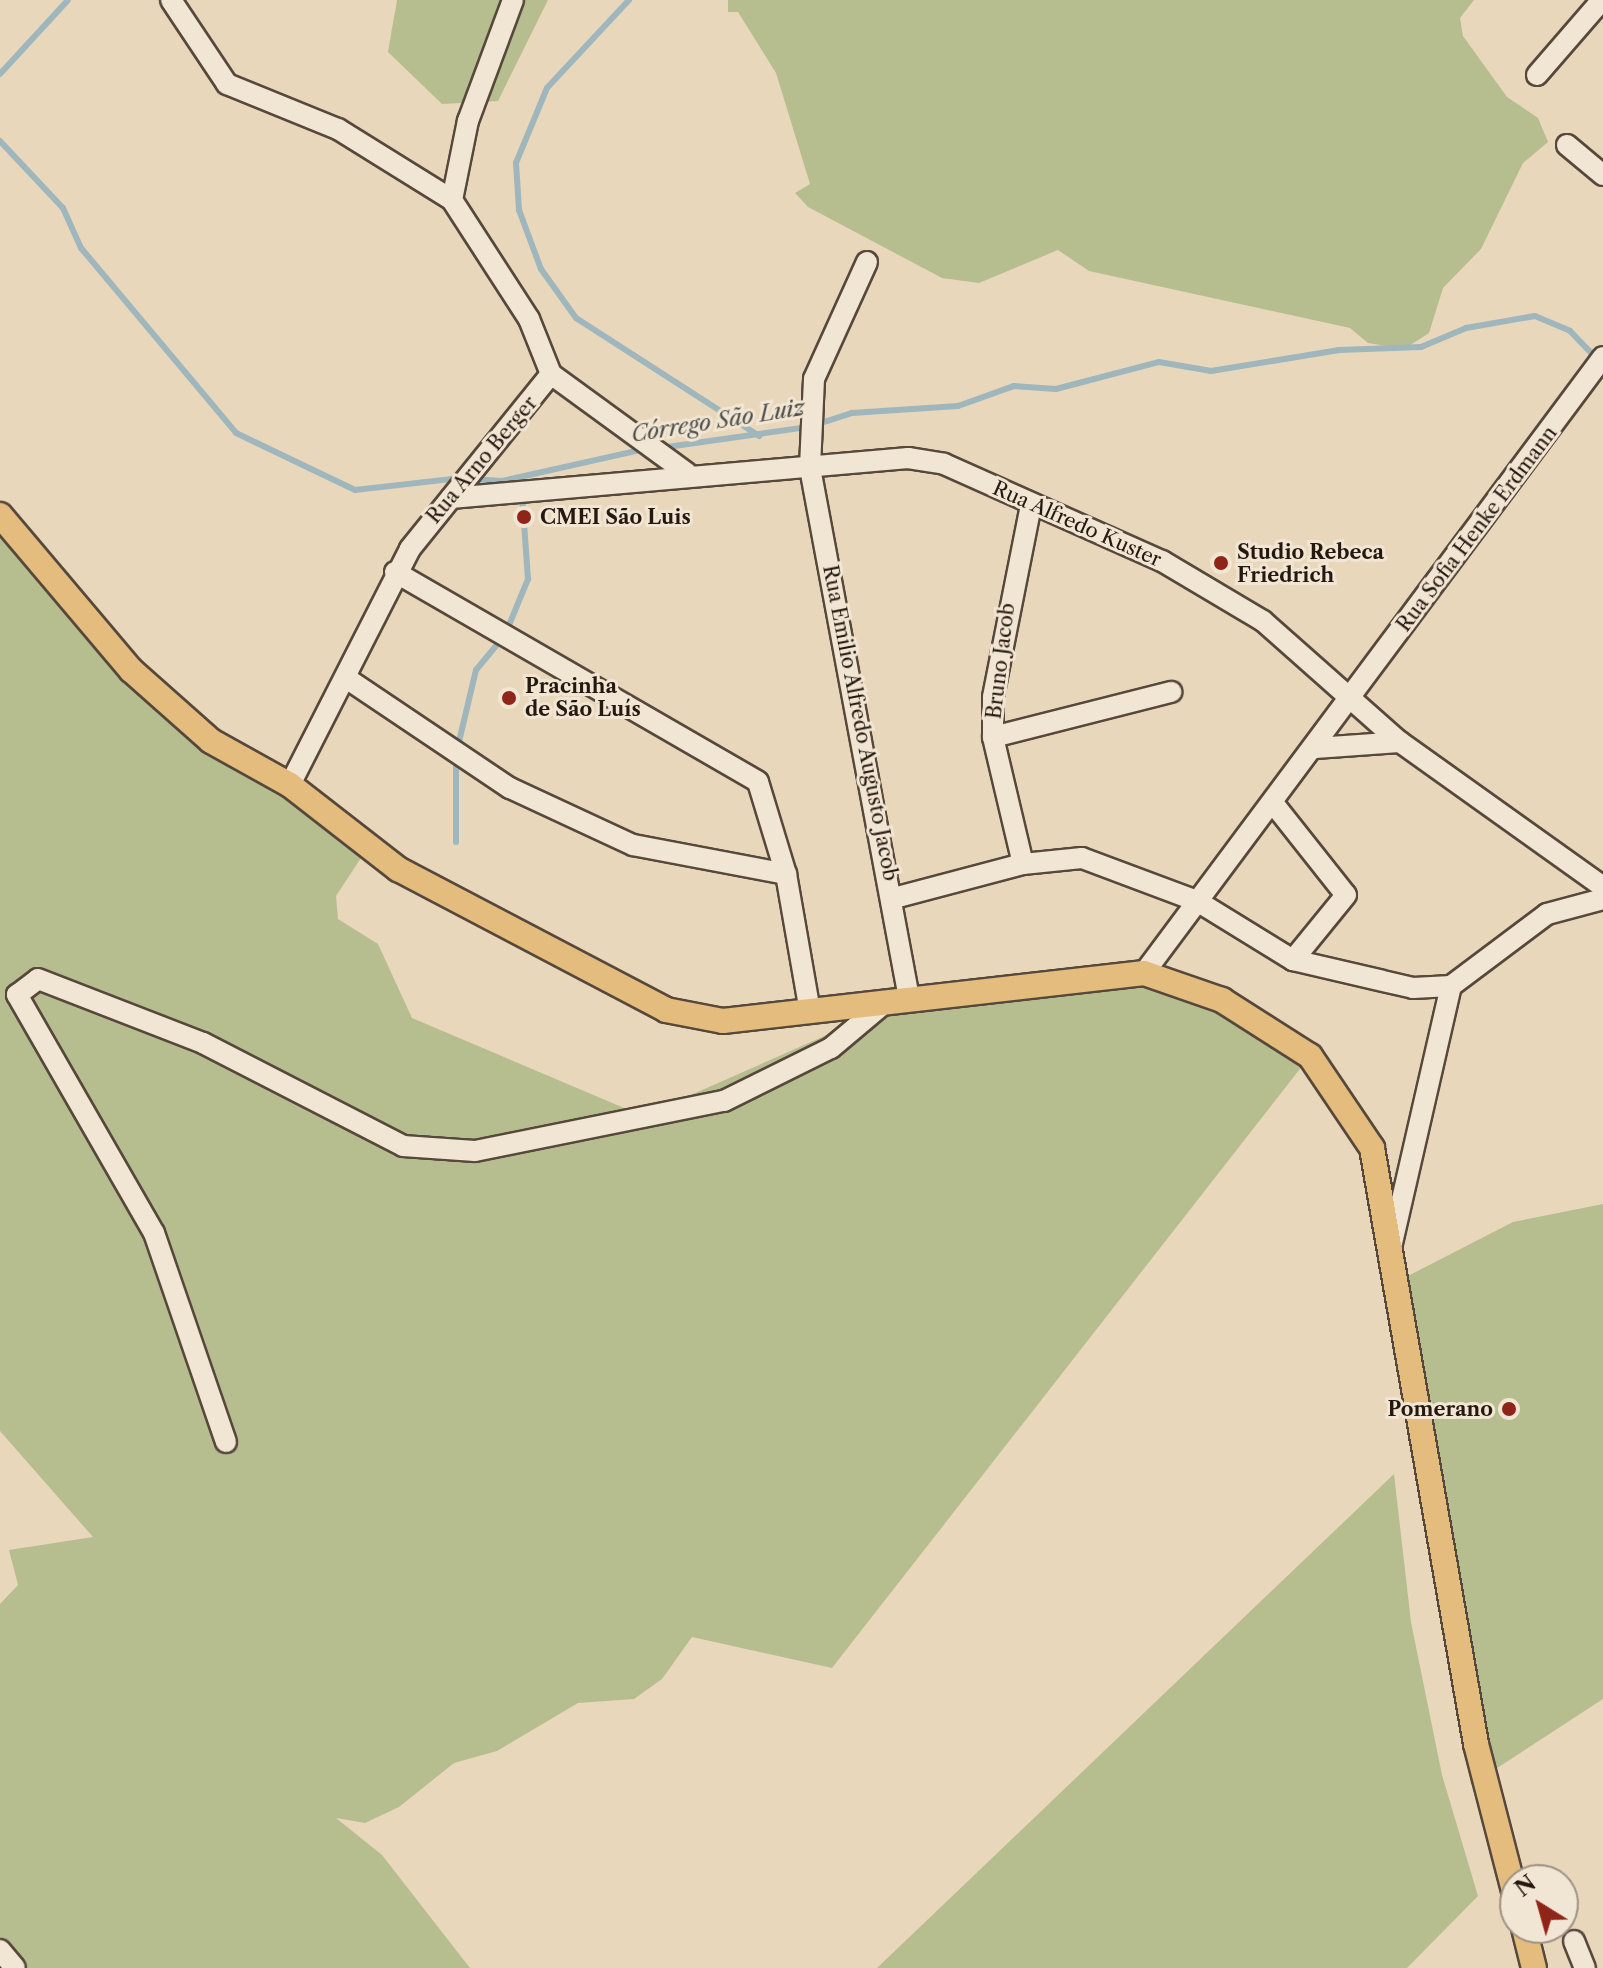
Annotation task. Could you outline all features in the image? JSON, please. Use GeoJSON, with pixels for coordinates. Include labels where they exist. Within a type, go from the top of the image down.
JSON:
{"type":"FeatureCollection","features":[{"type":"Feature","properties":{"kind":"main road"},"geometry":{"type":"LineString","coordinates":[[0,515],[169,708],[290,785],[398,869],[666,1010],[723,1021],[1144,973],[1222,1000],[1310,1056],[1372,1148],[1388,1259],[1476,1744],[1507,1864]]}},
{"type":"Feature","properties":{"kind":"main road"},"geometry":{"type":"LineString","coordinates":[[1528,1944],[1534,1968]]}},
{"type":"Feature","properties":{"kind":"street"},"geometry":{"type":"LineString","coordinates":[[171,0],[227,84],[338,129],[452,200],[529,319],[551,374],[687,473]]}},
{"type":"Feature","properties":{"kind":"street"},"geometry":{"type":"LineString","coordinates":[[452,200],[468,121],[513,0]]}},
{"type":"Feature","properties":{"kind":"street"},"geometry":{"type":"LineString","coordinates":[[1537,75],[1602,0]]}},
{"type":"Feature","properties":{"kind":"street"},"geometry":{"type":"LineString","coordinates":[[1567,145],[1603,175]]}},
{"type":"Feature","properties":{"kind":"street","name":"Rua Emilio Alfredo Augusto Jacob"},"geometry":{"type":"LineString","coordinates":[[867,262],[818,367],[809,404],[810,458],[894,898],[898,999]]}},
{"type":"Feature","properties":{"kind":"street","name":"Rua Sofia Henke Erdmann"},"geometry":{"type":"LineString","coordinates":[[1144,973],[1315,748],[1603,357]]}},
{"type":"Feature","properties":{"kind":"street","name":"Rua Arno Berger"},"geometry":{"type":"LineString","coordinates":[[290,785],[349,680],[395,572],[551,374]]}},
{"type":"Feature","properties":{"kind":"street","name":"Rua Alfredo Kuster"},"geometry":{"type":"LineString","coordinates":[[451,498],[810,458],[928,459],[1162,561],[1263,621],[1400,742],[1603,887]]}},
{"type":"Feature","properties":{"kind":"street","name":"Bruno Jacob"},"geometry":{"type":"LineString","coordinates":[[1023,864],[993,737],[1008,602],[1031,505]]}},
{"type":"Feature","properties":{"kind":"street"},"geometry":{"type":"LineString","coordinates":[[395,572],[750,775],[763,791],[786,874],[810,1011]]}},
{"type":"Feature","properties":{"kind":"street"},"geometry":{"type":"LineString","coordinates":[[349,680],[510,788],[633,845],[786,874]]}},
{"type":"Feature","properties":{"kind":"street"},"geometry":{"type":"LineString","coordinates":[[993,737],[1171,692]]}},
{"type":"Feature","properties":{"kind":"street"},"geometry":{"type":"LineString","coordinates":[[1315,748],[1400,742]]}},
{"type":"Feature","properties":{"kind":"street"},"geometry":{"type":"LineString","coordinates":[[1273,803],[1346,895],[1293,960]]}},
{"type":"Feature","properties":{"kind":"street"},"geometry":{"type":"LineString","coordinates":[[894,898],[1023,864],[1082,858],[1197,901],[1293,960],[1413,988],[1451,986],[1547,914],[1603,899]]}},
{"type":"Feature","properties":{"kind":"street"},"geometry":{"type":"LineString","coordinates":[[226,1442],[154,1233],[17,995],[38,979],[203,1043],[403,1146],[475,1151],[724,1101],[831,1048],[898,999]]}},
{"type":"Feature","properties":{"kind":"street"},"geometry":{"type":"LineString","coordinates":[[1388,1259],[1416,1164],[1451,986]]}},
{"type":"Feature","properties":{"kind":"street"},"geometry":{"type":"LineString","coordinates":[[1575,1944],[1585,1968]]}},
{"type":"Feature","properties":{"kind":"street"},"geometry":{"type":"LineString","coordinates":[[0,1950],[15,1968]]}},
{"type":"Feature","properties":{"kind":"green space"},"geometry":{"type":"Polygon","coordinates":[[[397,0],[548,0],[498,101],[442,104],[388,52],[397,0]]]}},
{"type":"Feature","properties":{"kind":"green space"},"geometry":{"type":"Polygon","coordinates":[[[728,0],[1474,0],[1460,18],[1463,36],[1507,97],[1538,118],[1548,142],[1523,163],[1481,249],[1443,288],[1429,333],[1404,349],[1368,343],[1350,328],[1089,271],[1058,250],[979,283],[942,278],[808,207],[795,193],[810,184],[776,73],[738,12],[728,12],[728,0]]]}},
{"type":"Feature","properties":{"kind":"green space"},"geometry":{"type":"Polygon","coordinates":[[[0,537],[143,695],[323,823],[361,858],[336,896],[338,919],[378,944],[412,1018],[643,1116],[838,1030],[946,996],[1093,977],[1186,987],[1303,1065],[832,1668],[692,1637],[662,1679],[634,1699],[578,1703],[497,1751],[454,1763],[399,1807],[365,1823],[336,1818],[382,1855],[470,1968],[25,1968],[0,1938],[0,1604],[18,1585],[9,1550],[93,1537],[0,1431],[0,537]]]}},
{"type":"Feature","properties":{"kind":"green space","name":"Pomerano"},"geometry":{"type":"Polygon","coordinates":[[[1603,1204],[1603,1699],[1471,1785],[1428,1541],[1404,1278],[1513,1222],[1603,1204]]]}},
{"type":"Feature","properties":{"kind":"green space"},"geometry":{"type":"Polygon","coordinates":[[[1394,1474],[1411,1622],[1442,1775],[1478,1896],[1407,1968],[877,1968],[1394,1474]]]}},
{"type":"Feature","properties":{"kind":"waterway"},"geometry":{"type":"LineString","coordinates":[[0,74],[68,0]]}},
{"type":"Feature","properties":{"kind":"waterway"},"geometry":{"type":"LineString","coordinates":[[629,0],[547,88],[516,163],[519,210],[541,269],[576,318],[759,436]]}},
{"type":"Feature","properties":{"kind":"waterway","name":"Córrego São Luiz"},"geometry":{"type":"LineString","coordinates":[[0,141],[63,208],[81,248],[236,433],[355,490],[461,478]]}},
{"type":"Feature","properties":{"kind":"waterway","name":"Córrego São Luiz"},"geometry":{"type":"LineString","coordinates":[[818,424],[852,413],[958,406],[1014,386],[1056,389],[1159,362],[1211,371],[1339,350],[1421,347],[1466,328],[1535,316],[1570,331],[1596,358]]}},
{"type":"Feature","properties":{"kind":"waterway","name":"Córrego São Luiz"},"geometry":{"type":"LineString","coordinates":[[660,448],[807,427]]}},
{"type":"Feature","properties":{"kind":"waterway","name":"Córrego São Luiz"},"geometry":{"type":"LineString","coordinates":[[472,479],[502,481],[645,449]]}},
{"type":"Feature","properties":{"kind":"waterway"},"geometry":{"type":"LineString","coordinates":[[458,746],[476,670],[505,635],[528,579],[522,495]]}},
{"type":"Feature","properties":{"kind":"waterway"},"geometry":{"type":"LineString","coordinates":[[456,757],[456,842]]}},
{"type":"Feature","properties":{"kind":"place","name":"CMEI São Luis"},"geometry":{"type":"Point","coordinates":[524,517]}},
{"type":"Feature","properties":{"kind":"place","name":"Studio Rebeca Friedrich"},"geometry":{"type":"Point","coordinates":[1221,563]}},
{"type":"Feature","properties":{"kind":"place","name":"Pracinha de São Luís"},"geometry":{"type":"Point","coordinates":[509,698]}},
{"type":"Feature","properties":{"kind":"place","name":"Pomerano"},"geometry":{"type":"Point","coordinates":[1509,1409]}}]}
